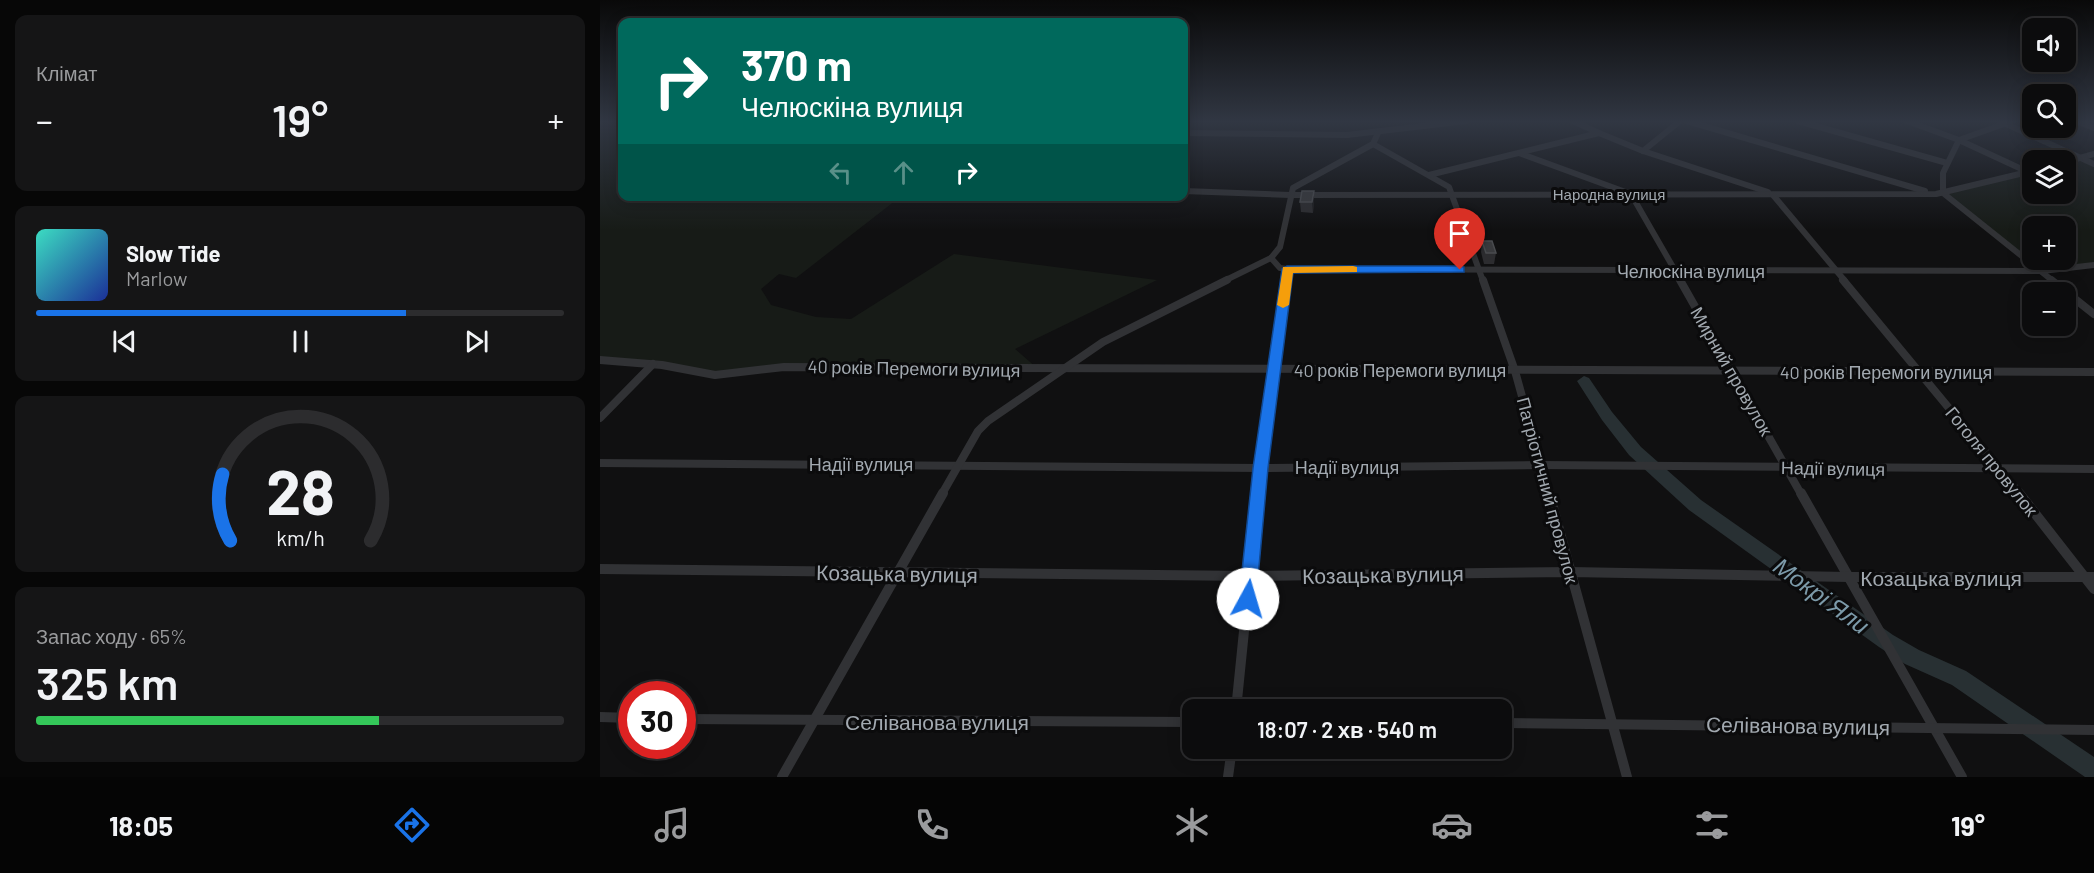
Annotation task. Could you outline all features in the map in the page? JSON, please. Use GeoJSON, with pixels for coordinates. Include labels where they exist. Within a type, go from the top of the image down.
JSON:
{"type":"FeatureCollection","features":[{"type":"Feature","properties":{"kind":"street"},"geometry":{"type":"LineString","coordinates":[[782,777],[962,464],[978,431],[988,420],[1103,342],[1271,258],[1280,248],[1293,188],[1349,157]]}},
{"type":"Feature","properties":{"kind":"street","name":"Патріотичний провулок"},"geometry":{"type":"LineString","coordinates":[[1397,157],[1449,187],[1481,270],[1515,371],[1539,465],[1627,777]]}},
{"type":"Feature","properties":{"kind":"street"},"geometry":{"type":"LineString","coordinates":[[1429,175],[1502,157]]}},
{"type":"Feature","properties":{"kind":"street"},"geometry":{"type":"LineString","coordinates":[[1531,157],[1631,194]]}},
{"type":"Feature","properties":{"kind":"street"},"geometry":{"type":"LineString","coordinates":[[1662,157],[1775,195]]}},
{"type":"Feature","properties":{"kind":"street"},"geometry":{"type":"LineString","coordinates":[[1814,157],[1940,193],[2094,314]]}},
{"type":"Feature","properties":{"kind":"street"},"geometry":{"type":"LineString","coordinates":[[1927,157],[1947,163]]}},
{"type":"Feature","properties":{"kind":"street"},"geometry":{"type":"LineString","coordinates":[[1940,193],[1940,185],[1950,157]]}},
{"type":"Feature","properties":{"kind":"street"},"geometry":{"type":"LineString","coordinates":[[1997,157],[2022,168]]}},
{"type":"Feature","properties":{"kind":"street"},"geometry":{"type":"LineString","coordinates":[[2076,159],[2081,158],[2094,164]]}},
{"type":"Feature","properties":{"kind":"street","name":"Народна вулиця"},"geometry":{"type":"LineString","coordinates":[[1188,190],[1290,195],[1940,193],[2022,174]]}},
{"type":"Feature","properties":{"kind":"street","name":"Мирний провулок"},"geometry":{"type":"LineString","coordinates":[[1631,194],[1962,777]]}},
{"type":"Feature","properties":{"kind":"street","name":"Гоголя провулок"},"geometry":{"type":"LineString","coordinates":[[1775,195],[1919,373],[2089,576],[2094,589]]}},
{"type":"Feature","properties":{"kind":"street"},"geometry":{"type":"LineString","coordinates":[[1237,699],[1261,468],[1276,370],[1287,269],[1280,268],[1271,258]]}},
{"type":"Feature","properties":{"kind":"street","name":"Челюскіна вулиця"},"geometry":{"type":"LineString","coordinates":[[1287,269],[2042,271],[2094,265]]}},
{"type":"Feature","properties":{"kind":"street","name":"40 років Перемоги вулиця"},"geometry":{"type":"LineString","coordinates":[[600,360],[653,364],[715,375],[784,367],[2094,372]]}},
{"type":"Feature","properties":{"kind":"street"},"geometry":{"type":"LineString","coordinates":[[602,414],[653,364]]}},
{"type":"Feature","properties":{"kind":"street","name":"Надії вулиця"},"geometry":{"type":"LineString","coordinates":[[600,463],[1261,468],[1539,465],[2094,469]]}},
{"type":"Feature","properties":{"kind":"street","name":"Козацька вулиця"},"geometry":{"type":"LineString","coordinates":[[600,569],[1250,576],[1570,572],[1849,577],[2089,576]]}},
{"type":"Feature","properties":{"kind":"street"},"geometry":{"type":"LineString","coordinates":[[600,717],[618,718]]}},
{"type":"Feature","properties":{"kind":"street","name":"Селіванова вулиця"},"geometry":{"type":"LineString","coordinates":[[696,719],[1182,722]]}},
{"type":"Feature","properties":{"kind":"street","name":"Селіванова вулиця"},"geometry":{"type":"LineString","coordinates":[[1512,723],[2094,730]]}},
{"type":"Feature","properties":{"kind":"street"},"geometry":{"type":"LineString","coordinates":[[1228,777],[1230,759]]}},
{"type":"Feature","properties":{"kind":"shaded area"},"geometry":{"type":"Polygon","coordinates":[[[600,157],[618,157],[618,201],[895,201],[796,278],[779,274],[761,289],[771,305],[816,317],[851,319],[954,254],[1157,280],[1015,349],[1038,369],[784,367],[727,375],[600,360],[600,157]]]}},
{"type":"Feature","properties":{"kind":"shaded area"},"geometry":{"type":"Polygon","coordinates":[[[2081,158],[2094,164],[2094,265],[2076,267],[2076,216],[2022,216],[2022,255],[1943,193],[2022,173],[2022,204],[2076,204],[2076,159],[2081,158]]]}},
{"type":"Feature","properties":{"kind":"building"},"geometry":{"type":"Polygon","coordinates":[[[1302,191],[1314,191],[1312,202],[1300,202],[1302,191]]]}},
{"type":"Feature","properties":{"kind":"building"},"geometry":{"type":"Polygon","coordinates":[[[1482,241],[1492,241],[1496,253],[1486,253],[1482,241]]]}},
{"type":"Feature","properties":{"kind":"waterway","name":"Мокрі Яли"},"geometry":{"type":"LineString","coordinates":[[1584,381],[1607,416],[1635,451],[1695,505],[1886,641],[1912,657],[1959,678],[2094,770]]}},
{"type":"Feature","properties":{"kind":"slow traffic"},"geometry":{"type":"LineString","coordinates":[[1283,305],[1287,269],[1353,270]]}},
{"type":"Feature","properties":{"kind":"route"},"geometry":{"type":"LineString","coordinates":[[1248,599],[1261,468],[1276,370],[1287,269],[1460,270]]}}]}
